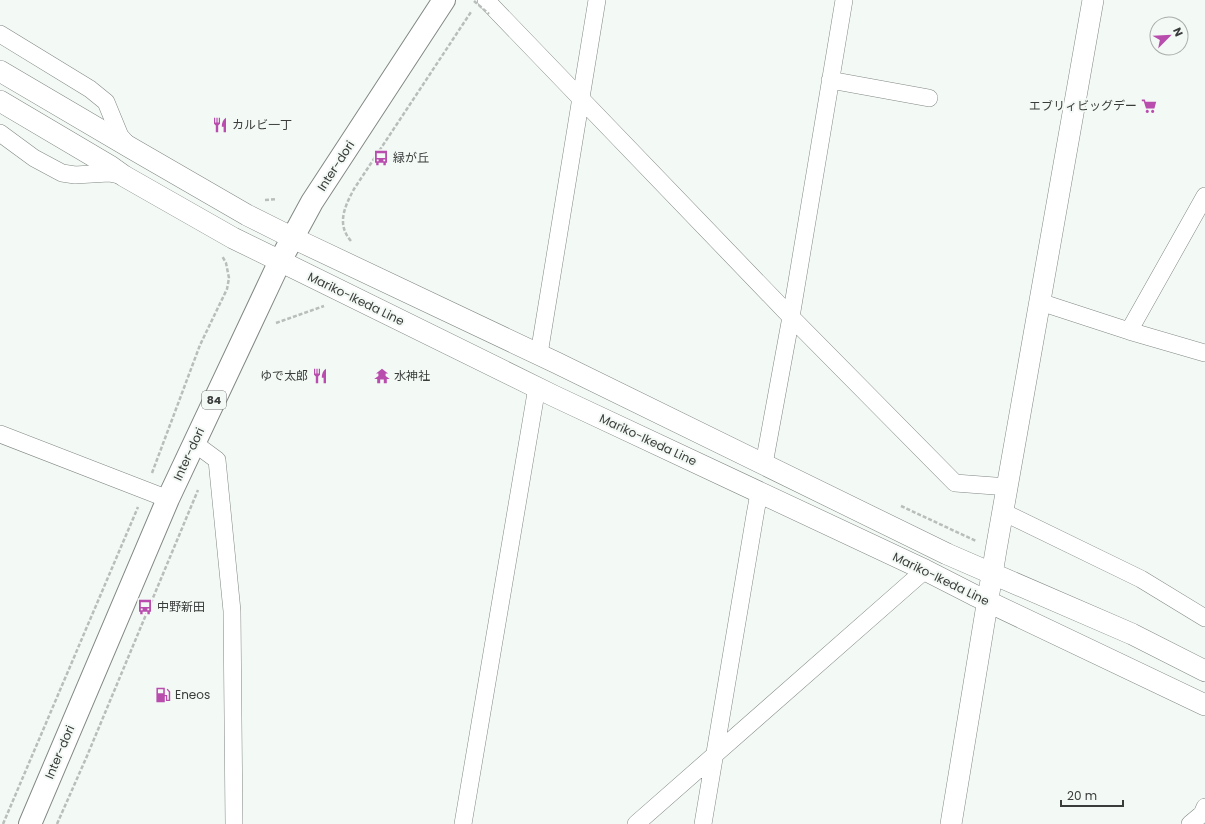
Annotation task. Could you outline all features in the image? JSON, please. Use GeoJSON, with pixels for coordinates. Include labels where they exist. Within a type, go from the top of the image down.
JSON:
{"type":"FeatureCollection","features":[{"type":"Feature","properties":{"kind":"main road","name":"Inter-dori"},"geometry":{"type":"LineString","coordinates":[[30,824],[168,499],[280,262],[312,202],[444,0]]}},
{"type":"Feature","properties":{"kind":"street"},"geometry":{"type":"LineString","coordinates":[[539,354],[597,0]]}},
{"type":"Feature","properties":{"kind":"street"},"geometry":{"type":"LineString","coordinates":[[764,464],[791,317],[844,0]]}},
{"type":"Feature","properties":{"kind":"street"},"geometry":{"type":"LineString","coordinates":[[951,824],[996,550],[1093,0]]}},
{"type":"Feature","properties":{"kind":"street"},"geometry":{"type":"LineString","coordinates":[[483,5],[581,99],[791,317],[955,483],[1008,487]]}},
{"type":"Feature","properties":{"kind":"street"},"geometry":{"type":"LineString","coordinates":[[0,34],[90,89],[106,102],[124,144]]}},
{"type":"Feature","properties":{"kind":"street"},"geometry":{"type":"LineString","coordinates":[[0,71],[247,215],[293,238],[539,354],[947,554],[1132,634],[1205,671]]}},
{"type":"Feature","properties":{"kind":"street"},"geometry":{"type":"LineString","coordinates":[[830,80],[929,98]]}},
{"type":"Feature","properties":{"kind":"street","name":"Mariko-Ikeda Line"},"geometry":{"type":"LineString","coordinates":[[0,101],[124,176],[233,238],[280,262],[537,387],[925,570],[988,602],[1205,705]]}},
{"type":"Feature","properties":{"kind":"street"},"geometry":{"type":"LineString","coordinates":[[0,133],[34,158],[62,173],[75,175],[109,173],[124,176]]}},
{"type":"Feature","properties":{"kind":"street"},"geometry":{"type":"LineString","coordinates":[[1128,331],[1205,196]]}},
{"type":"Feature","properties":{"kind":"street"},"geometry":{"type":"LineString","coordinates":[[1040,302],[1128,331],[1205,354]]}},
{"type":"Feature","properties":{"kind":"street"},"geometry":{"type":"LineString","coordinates":[[463,824],[537,387]]}},
{"type":"Feature","properties":{"kind":"street"},"geometry":{"type":"LineString","coordinates":[[0,434],[168,499]]}},
{"type":"Feature","properties":{"kind":"street"},"geometry":{"type":"LineString","coordinates":[[194,443],[217,460],[232,611],[234,824]]}},
{"type":"Feature","properties":{"kind":"street"},"geometry":{"type":"LineString","coordinates":[[703,824],[759,493]]}},
{"type":"Feature","properties":{"kind":"street"},"geometry":{"type":"LineString","coordinates":[[1003,512],[1141,579],[1205,618]]}},
{"type":"Feature","properties":{"kind":"street"},"geometry":{"type":"LineString","coordinates":[[636,824],[925,570]]}},
{"type":"Feature","properties":{"kind":"street"},"geometry":{"type":"LineString","coordinates":[[1190,824],[1202,814],[1205,807]]}},
{"type":"Feature","properties":{"kind":"path"},"geometry":{"type":"LineString","coordinates":[[354,244],[344,231],[343,220],[345,206],[354,189],[479,0]]}},
{"type":"Feature","properties":{"kind":"path"},"geometry":{"type":"LineString","coordinates":[[2,824],[145,490],[200,345],[227,289],[229,278]]}},
{"type":"Feature","properties":{"kind":"path"},"geometry":{"type":"LineString","coordinates":[[274,328],[277,321],[323,306],[330,309]]}},
{"type":"Feature","properties":{"kind":"path"},"geometry":{"type":"LineString","coordinates":[[57,824],[200,486]]}},
{"type":"Feature","properties":{"kind":"path"},"geometry":{"type":"LineString","coordinates":[[894,503],[996,550]]}},
{"type":"Feature","properties":{"kind":"place","name":"エブリィビッグデー"},"geometry":{"type":"Point","coordinates":[1149,106]}},
{"type":"Feature","properties":{"kind":"place","name":"カルビ一丁"},"geometry":{"type":"Point","coordinates":[220,125]}},
{"type":"Feature","properties":{"kind":"place","name":"緑が丘"},"geometry":{"type":"Point","coordinates":[381,158]}},
{"type":"Feature","properties":{"kind":"place","name":"ゆで太郎"},"geometry":{"type":"Point","coordinates":[320,376]}},
{"type":"Feature","properties":{"kind":"place","name":"水神社"},"geometry":{"type":"Point","coordinates":[382,376]}},
{"type":"Feature","properties":{"kind":"place","name":"中野新田"},"geometry":{"type":"Point","coordinates":[145,607]}},
{"type":"Feature","properties":{"kind":"place","name":"Eneos"},"geometry":{"type":"Point","coordinates":[163,695]}}]}
